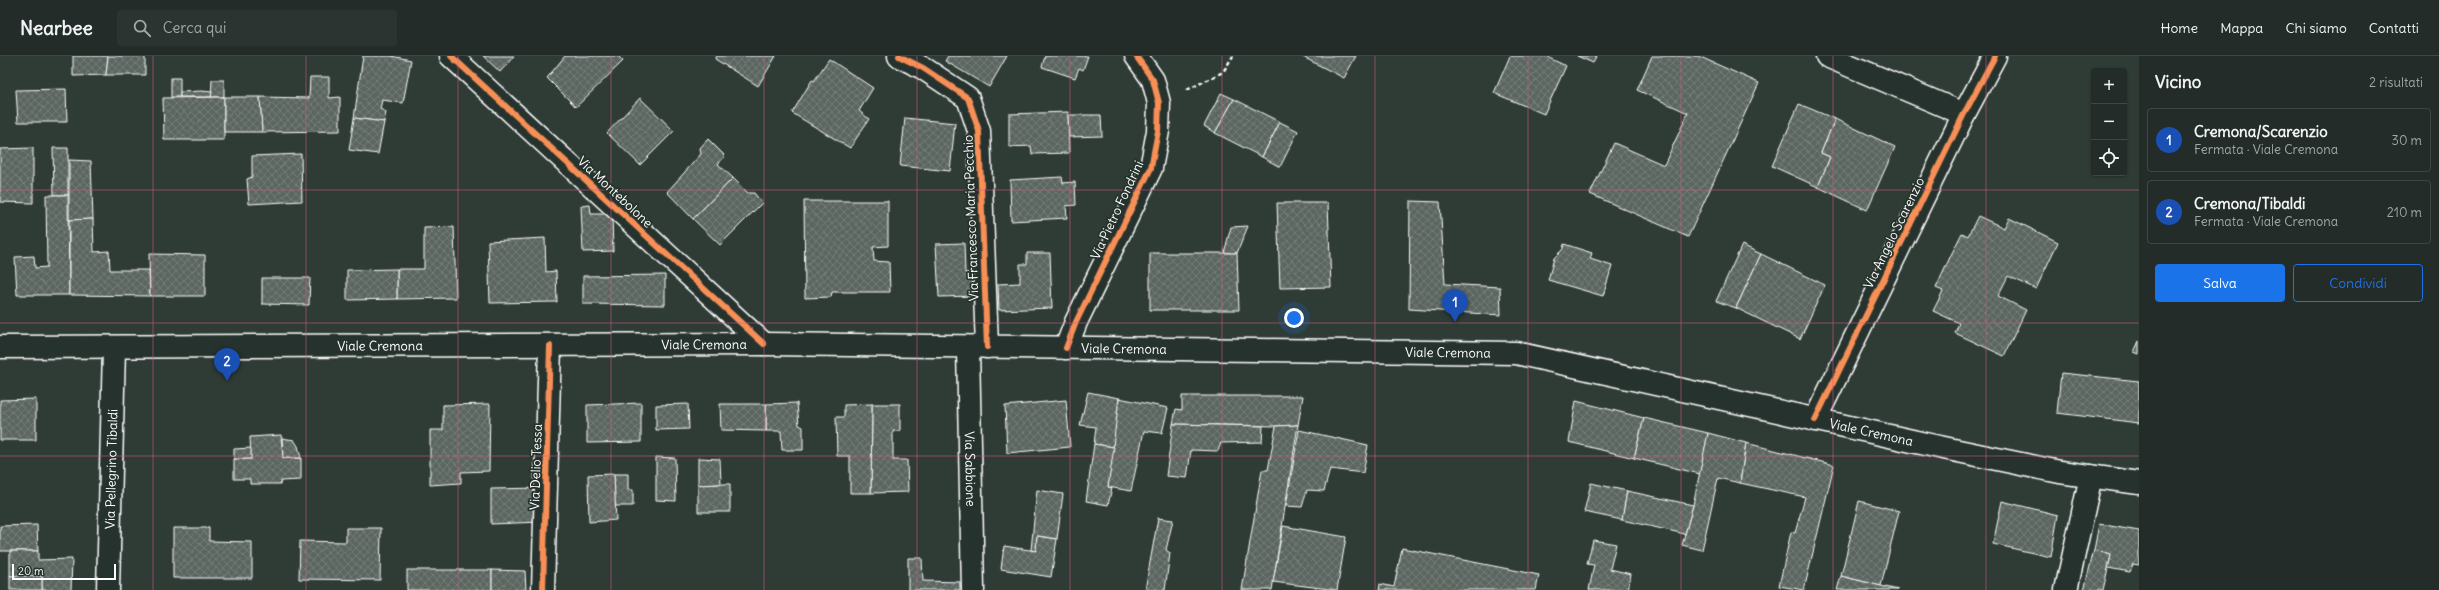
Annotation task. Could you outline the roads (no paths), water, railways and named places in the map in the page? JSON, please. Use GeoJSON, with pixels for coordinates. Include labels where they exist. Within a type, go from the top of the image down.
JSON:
{"type":"FeatureCollection","features":[{"type":"Feature","properties":{"kind":"street","name":"Via Montebolone"},"geometry":{"type":"LineString","coordinates":[[451,56],[764,344]]}},
{"type":"Feature","properties":{"kind":"street","name":"Via Francesco Maria Pecchio"},"geometry":{"type":"LineString","coordinates":[[899,56],[923,68],[968,98],[979,131],[978,348]]}},
{"type":"Feature","properties":{"kind":"street","name":"Via Pietro Fondrini"},"geometry":{"type":"LineString","coordinates":[[1066,348],[1076,322],[1151,168],[1158,131],[1159,103],[1153,80],[1136,56]]}},
{"type":"Feature","properties":{"kind":"street"},"geometry":{"type":"LineString","coordinates":[[1827,56],[1964,114]]}},
{"type":"Feature","properties":{"kind":"street","name":"Via Angelo Scarenzio"},"geometry":{"type":"LineString","coordinates":[[1815,420],[1964,114],[1995,56]]}},
{"type":"Feature","properties":{"kind":"street","name":"Viale Cremona"},"geometry":{"type":"LineString","coordinates":[[0,347],[114,348],[764,344],[978,348],[1516,353],[1815,420],[2060,472],[2139,483]]}},
{"type":"Feature","properties":{"kind":"street","name":"Via Delio Tessa"},"geometry":{"type":"LineString","coordinates":[[543,590],[550,346]]}},
{"type":"Feature","properties":{"kind":"street","name":"Via Pellegrino Tibaldi"},"geometry":{"type":"LineString","coordinates":[[108,590],[114,348]]}},
{"type":"Feature","properties":{"kind":"street","name":"Via Sabbione"},"geometry":{"type":"LineString","coordinates":[[973,590],[978,348]]}},
{"type":"Feature","properties":{"kind":"street"},"geometry":{"type":"LineString","coordinates":[[2066,590],[2091,476]]}},
{"type":"Feature","properties":{"kind":"place","name":"Cremona/Scarenzio"},"geometry":{"type":"Point","coordinates":[1455,322]}},
{"type":"Feature","properties":{"kind":"place","name":"Cremona/Tibaldi"},"geometry":{"type":"Point","coordinates":[227,381]}}]}
